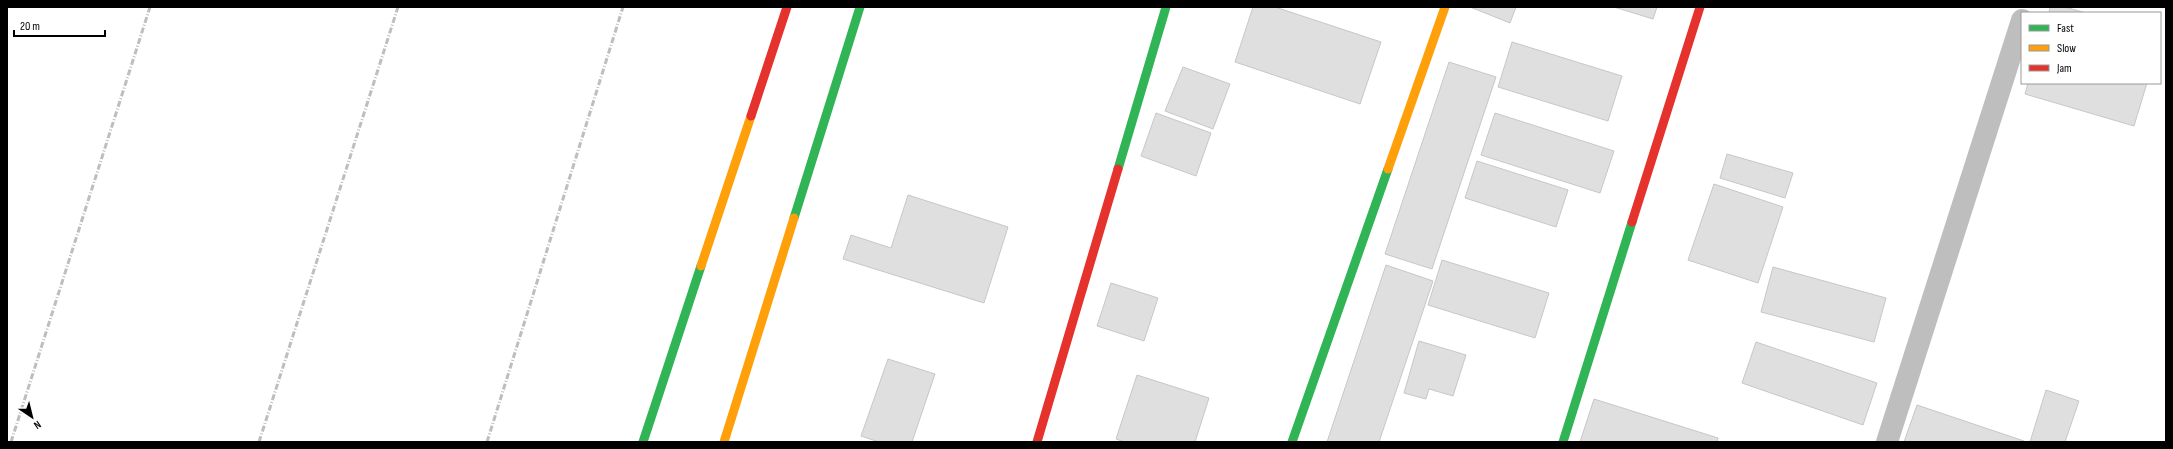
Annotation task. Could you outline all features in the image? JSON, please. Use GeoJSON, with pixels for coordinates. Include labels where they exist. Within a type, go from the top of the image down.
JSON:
{"type":"FeatureCollection","features":[{"type":"Feature","properties":{"kind":"street"},"geometry":{"type":"LineString","coordinates":[[643,442],[787,7]]}},
{"type":"Feature","properties":{"kind":"street"},"geometry":{"type":"LineString","coordinates":[[724,442],[860,7]]}},
{"type":"Feature","properties":{"kind":"street"},"geometry":{"type":"LineString","coordinates":[[1037,442],[1166,7]]}},
{"type":"Feature","properties":{"kind":"street"},"geometry":{"type":"LineString","coordinates":[[1292,442],[1444,7]]}},
{"type":"Feature","properties":{"kind":"street"},"geometry":{"type":"LineString","coordinates":[[1563,442],[1700,7]]}},
{"type":"Feature","properties":{"kind":"street"},"geometry":{"type":"LineString","coordinates":[[1887,442],[2021,23]]}},
{"type":"Feature","properties":{"kind":"building"},"geometry":{"type":"Polygon","coordinates":[[[1253,7],[1275,7],[1381,42],[1360,104],[1235,62],[1253,7]]]}},
{"type":"Feature","properties":{"kind":"building"},"geometry":{"type":"Polygon","coordinates":[[[1470,7],[1516,7],[1510,23],[1470,7]]]}},
{"type":"Feature","properties":{"kind":"building"},"geometry":{"type":"Polygon","coordinates":[[[1614,7],[1657,7],[1653,19],[1614,7]]]}},
{"type":"Feature","properties":{"kind":"building"},"geometry":{"type":"Polygon","coordinates":[[[2050,7],[2065,7],[2082,12],[2049,12],[2050,7]]]}},
{"type":"Feature","properties":{"kind":"building"},"geometry":{"type":"Polygon","coordinates":[[[1512,42],[1622,76],[1608,121],[1498,87],[1512,42]]]}},
{"type":"Feature","properties":{"kind":"building"},"geometry":{"type":"Polygon","coordinates":[[[1449,62],[1496,77],[1432,269],[1385,254],[1449,62]]]}},
{"type":"Feature","properties":{"kind":"building"},"geometry":{"type":"Polygon","coordinates":[[[1183,67],[1230,84],[1213,129],[1165,111],[1183,67]]]}},
{"type":"Feature","properties":{"kind":"building"},"geometry":{"type":"Polygon","coordinates":[[[2028,84],[2147,84],[2134,126],[2025,94],[2028,84]]]}},
{"type":"Feature","properties":{"kind":"building"},"geometry":{"type":"Polygon","coordinates":[[[1156,113],[1211,133],[1196,176],[1141,156],[1156,113]]]}},
{"type":"Feature","properties":{"kind":"building"},"geometry":{"type":"Polygon","coordinates":[[[1495,113],[1614,151],[1600,193],[1481,155],[1495,113]]]}},
{"type":"Feature","properties":{"kind":"building"},"geometry":{"type":"Polygon","coordinates":[[[1727,154],[1793,173],[1785,198],[1720,178],[1727,154]]]}},
{"type":"Feature","properties":{"kind":"building"},"geometry":{"type":"Polygon","coordinates":[[[1477,161],[1568,190],[1556,227],[1465,198],[1477,161]]]}},
{"type":"Feature","properties":{"kind":"building"},"geometry":{"type":"Polygon","coordinates":[[[1714,184],[1783,207],[1758,283],[1688,260],[1714,184]]]}},
{"type":"Feature","properties":{"kind":"building"},"geometry":{"type":"Polygon","coordinates":[[[908,195],[1008,227],[984,303],[843,259],[851,235],[891,248],[908,195]]]}},
{"type":"Feature","properties":{"kind":"building"},"geometry":{"type":"Polygon","coordinates":[[[1442,260],[1549,293],[1535,338],[1428,305],[1442,260]]]}},
{"type":"Feature","properties":{"kind":"building"},"geometry":{"type":"Polygon","coordinates":[[[1386,265],[1433,281],[1379,442],[1327,442],[1386,265]]]}},
{"type":"Feature","properties":{"kind":"building"},"geometry":{"type":"Polygon","coordinates":[[[1773,267],[1886,298],[1874,342],[1761,312],[1773,267]]]}},
{"type":"Feature","properties":{"kind":"building"},"geometry":{"type":"Polygon","coordinates":[[[1111,283],[1158,298],[1144,341],[1097,326],[1111,283]]]}},
{"type":"Feature","properties":{"kind":"building"},"geometry":{"type":"Polygon","coordinates":[[[1419,341],[1466,355],[1453,396],[1429,389],[1426,399],[1404,393],[1419,341]]]}},
{"type":"Feature","properties":{"kind":"building"},"geometry":{"type":"Polygon","coordinates":[[[1756,342],[1877,383],[1863,425],[1742,383],[1756,342]]]}},
{"type":"Feature","properties":{"kind":"building"},"geometry":{"type":"Polygon","coordinates":[[[888,359],[935,374],[912,442],[879,442],[861,436],[888,359]]]}},
{"type":"Feature","properties":{"kind":"building"},"geometry":{"type":"Polygon","coordinates":[[[1137,375],[1209,398],[1195,442],[1125,442],[1116,439],[1137,375]]]}},
{"type":"Feature","properties":{"kind":"building"},"geometry":{"type":"Polygon","coordinates":[[[2046,390],[2079,401],[2065,442],[2030,442],[2046,390]]]}},
{"type":"Feature","properties":{"kind":"building"},"geometry":{"type":"Polygon","coordinates":[[[1594,399],[1718,438],[1717,442],[1580,442],[1594,399]]]}},
{"type":"Feature","properties":{"kind":"building"},"geometry":{"type":"Polygon","coordinates":[[[1917,405],[2024,441],[2024,442],[1904,442],[1917,405]]]}},
{"type":"Feature","properties":{"kind":"railway"},"geometry":{"type":"LineString","coordinates":[[11,442],[150,7]]}},
{"type":"Feature","properties":{"kind":"railway"},"geometry":{"type":"LineString","coordinates":[[259,442],[398,7]]}},
{"type":"Feature","properties":{"kind":"railway"},"geometry":{"type":"LineString","coordinates":[[487,442],[623,7]]}},
{"type":"Feature","properties":{"kind":"traffic: fast"},"geometry":{"type":"LineString","coordinates":[[794,218],[860,7]]}},
{"type":"Feature","properties":{"kind":"traffic: fast"},"geometry":{"type":"LineString","coordinates":[[1118,169],[1166,7]]}},
{"type":"Feature","properties":{"kind":"traffic: fast"},"geometry":{"type":"LineString","coordinates":[[1292,442],[1388,169]]}},
{"type":"Feature","properties":{"kind":"traffic: fast"},"geometry":{"type":"LineString","coordinates":[[1563,442],[1632,222]]}},
{"type":"Feature","properties":{"kind":"traffic: fast"},"geometry":{"type":"LineString","coordinates":[[643,442],[701,266]]}},
{"type":"Feature","properties":{"kind":"traffic: slow"},"geometry":{"type":"LineString","coordinates":[[1388,169],[1445,7]]}},
{"type":"Feature","properties":{"kind":"traffic: slow"},"geometry":{"type":"LineString","coordinates":[[701,266],[751,116]]}},
{"type":"Feature","properties":{"kind":"traffic: slow"},"geometry":{"type":"LineString","coordinates":[[724,442],[794,218]]}},
{"type":"Feature","properties":{"kind":"traffic: jam"},"geometry":{"type":"LineString","coordinates":[[751,116],[787,7]]}},
{"type":"Feature","properties":{"kind":"traffic: jam"},"geometry":{"type":"LineString","coordinates":[[1632,222],[1700,7]]}},
{"type":"Feature","properties":{"kind":"traffic: jam"},"geometry":{"type":"LineString","coordinates":[[1037,442],[1118,169]]}}]}
